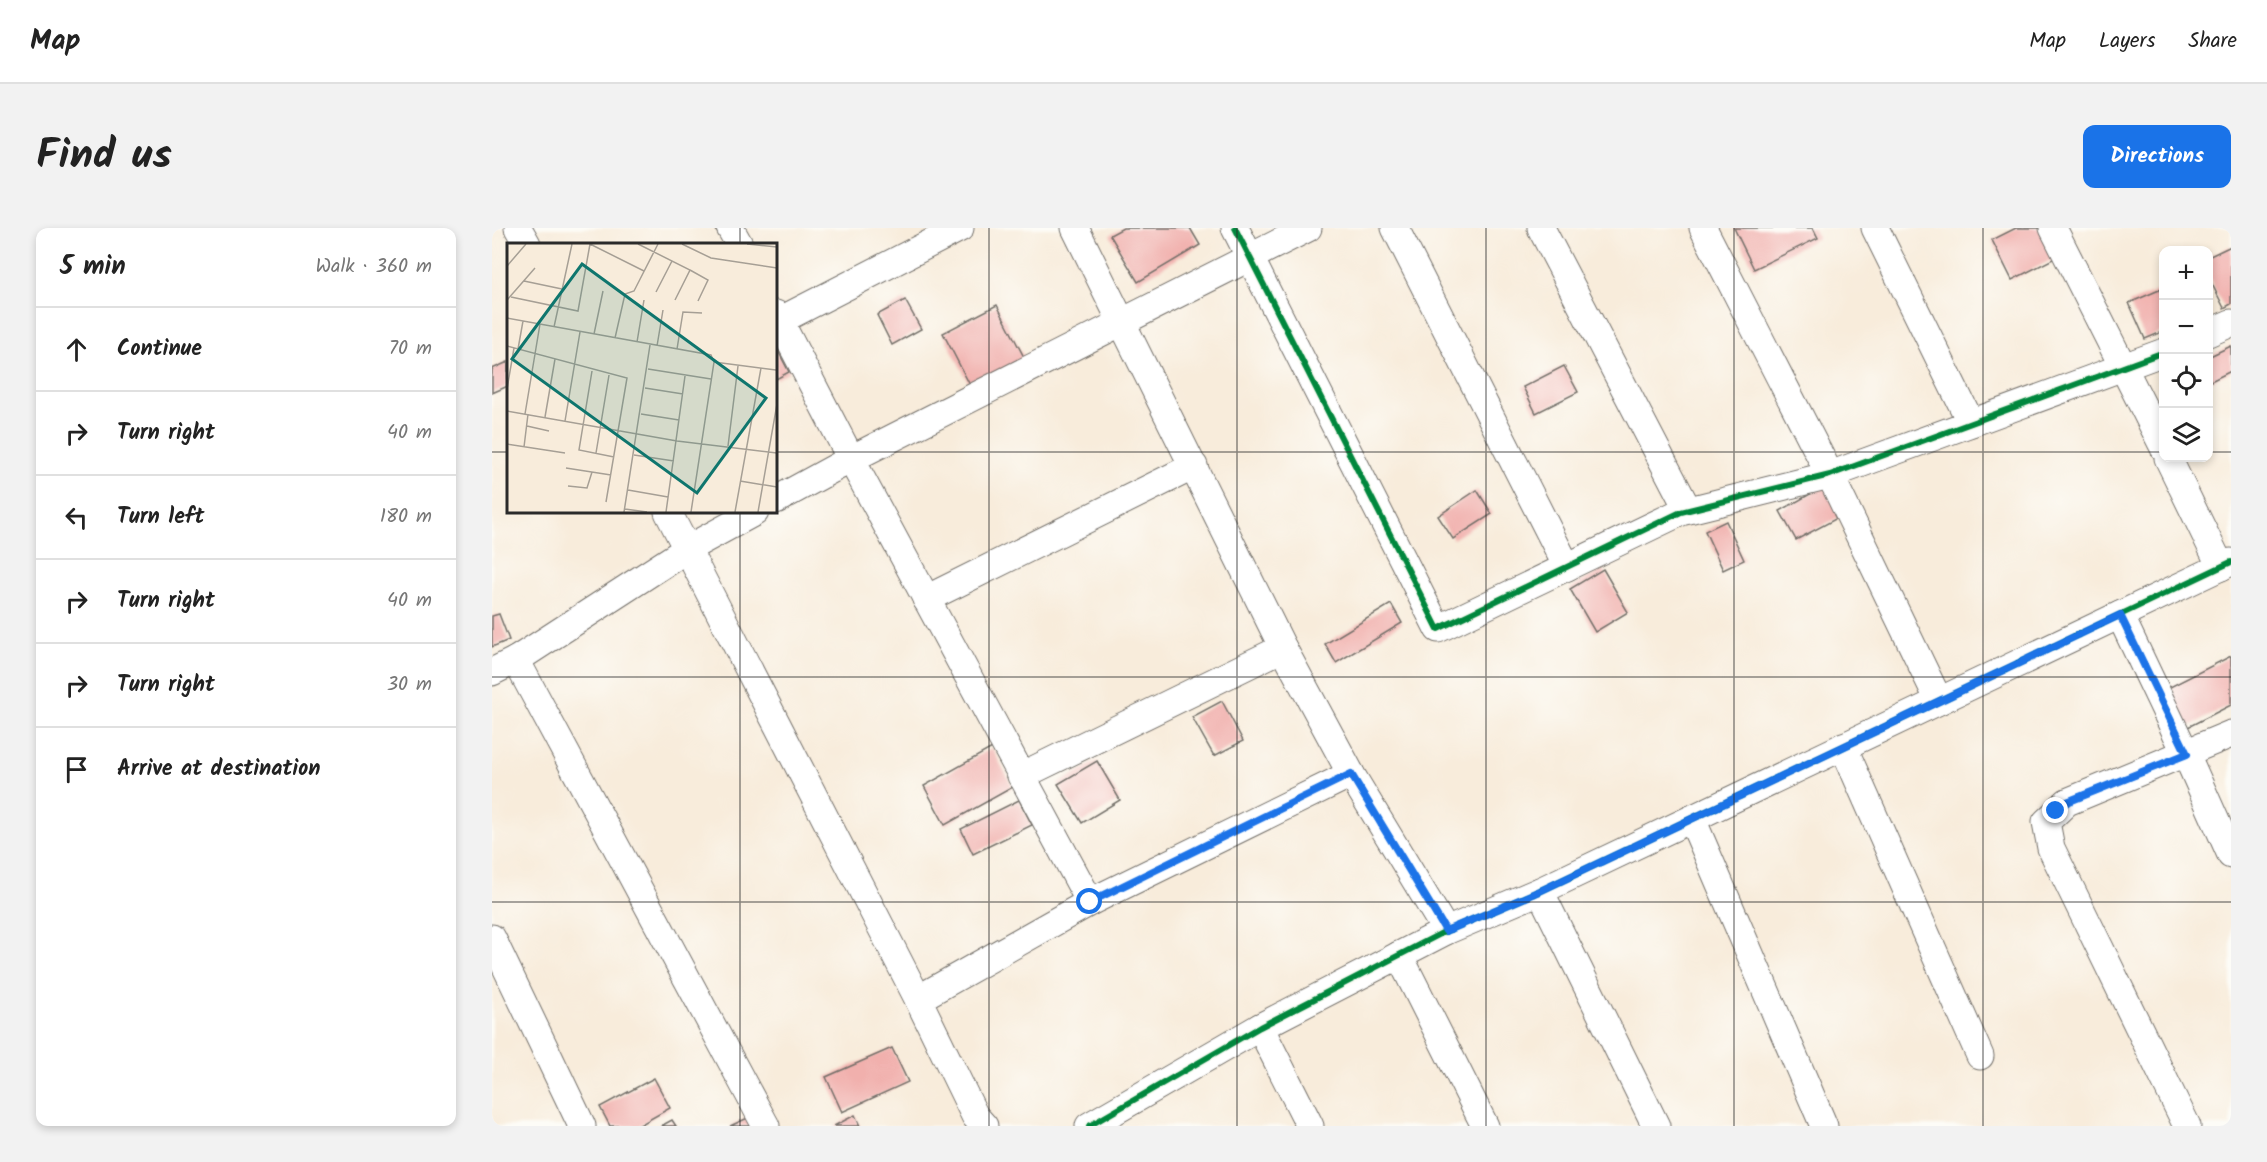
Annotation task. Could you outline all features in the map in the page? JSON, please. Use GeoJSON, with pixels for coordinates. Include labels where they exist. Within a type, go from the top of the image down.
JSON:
{"type":"FeatureCollection","features":[{"type":"Feature","properties":{"kind":"street"},"geometry":{"type":"LineString","coordinates":[[518,228],[526,243]]}},
{"type":"Feature","properties":{"kind":"street"},"geometry":{"type":"LineString","coordinates":[[730,228],[738,243]]}},
{"type":"Feature","properties":{"kind":"street"},"geometry":{"type":"LineString","coordinates":[[960,228],[777,318],[850,459],[1090,902]]}},
{"type":"Feature","properties":{"kind":"street"},"geometry":{"type":"LineString","coordinates":[[1075,228],[1283,648],[1351,774],[1446,931]]}},
{"type":"Feature","properties":{"kind":"street"},"geometry":{"type":"LineString","coordinates":[[1235,228],[1438,629],[1688,510],[1830,475],[2159,354]]}},
{"type":"Feature","properties":{"kind":"street"},"geometry":{"type":"LineString","coordinates":[[777,499],[850,459],[1308,228]]}},
{"type":"Feature","properties":{"kind":"street"},"geometry":{"type":"LineString","coordinates":[[1395,228],[1567,567]]}},
{"type":"Feature","properties":{"kind":"street"},"geometry":{"type":"LineString","coordinates":[[1541,228],[1688,510]]}},
{"type":"Feature","properties":{"kind":"street"},"geometry":{"type":"LineString","coordinates":[[1703,228],[1830,475],[1939,701]]}},
{"type":"Feature","properties":{"kind":"street"},"geometry":{"type":"LineString","coordinates":[[1875,228],[1971,423]]}},
{"type":"Feature","properties":{"kind":"street"},"geometry":{"type":"LineString","coordinates":[[2054,228],[2159,440]]}},
{"type":"Feature","properties":{"kind":"street"},"geometry":{"type":"LineString","coordinates":[[2213,331],[2231,323]]}},
{"type":"Feature","properties":{"kind":"street"},"geometry":{"type":"LineString","coordinates":[[1089,1126],[1260,1027],[1446,931],[1540,891],[2226,565],[2170,462]]}},
{"type":"Feature","properties":{"kind":"street"},"geometry":{"type":"LineString","coordinates":[[926,599],[1194,466]]}},
{"type":"Feature","properties":{"kind":"street"},"geometry":{"type":"LineString","coordinates":[[669,513],[918,999],[971,1123]]}},
{"type":"Feature","properties":{"kind":"street"},"geometry":{"type":"LineString","coordinates":[[492,672],[516,660],[687,549],[753,513]]}},
{"type":"Feature","properties":{"kind":"street"},"geometry":{"type":"LineString","coordinates":[[2120,615],[2187,754],[2231,855]]}},
{"type":"Feature","properties":{"kind":"street"},"geometry":{"type":"LineString","coordinates":[[1022,776],[1283,648]]}},
{"type":"Feature","properties":{"kind":"street"},"geometry":{"type":"LineString","coordinates":[[516,660],[766,1126]]}},
{"type":"Feature","properties":{"kind":"street"},"geometry":{"type":"LineString","coordinates":[[2187,1126],[2051,848],[2046,822],[2067,802],[2231,734]]}},
{"type":"Feature","properties":{"kind":"street"},"geometry":{"type":"LineString","coordinates":[[1843,746],[1980,1056]]}},
{"type":"Feature","properties":{"kind":"street"},"geometry":{"type":"LineString","coordinates":[[918,999],[1090,902],[1351,774]]}},
{"type":"Feature","properties":{"kind":"street"},"geometry":{"type":"LineString","coordinates":[[1692,819],[1824,1126]]}},
{"type":"Feature","properties":{"kind":"street"},"geometry":{"type":"LineString","coordinates":[[1540,891],[1656,1126]]}},
{"type":"Feature","properties":{"kind":"street"},"geometry":{"type":"LineString","coordinates":[[492,938],[582,1126]]}},
{"type":"Feature","properties":{"kind":"street"},"geometry":{"type":"LineString","coordinates":[[1399,955],[1485,1126]]}},
{"type":"Feature","properties":{"kind":"street"},"geometry":{"type":"LineString","coordinates":[[1260,1027],[1310,1126]]}},
{"type":"Feature","properties":{"kind":"building"},"geometry":{"type":"Polygon","coordinates":[[[1123,228],[1190,228],[1200,245],[1138,282],[1110,235],[1123,228]]]}},
{"type":"Feature","properties":{"kind":"building"},"geometry":{"type":"Polygon","coordinates":[[[1734,228],[1813,228],[1818,238],[1754,269],[1734,228]]]}},
{"type":"Feature","properties":{"kind":"building"},"geometry":{"type":"Polygon","coordinates":[[[2016,228],[2045,228],[2059,256],[2012,280],[1992,240],[2016,228]]]}},
{"type":"Feature","properties":{"kind":"building"},"geometry":{"type":"Polygon","coordinates":[[[2231,246],[2231,304],[2224,308],[2213,286],[2213,255],[2231,246]]]}},
{"type":"Feature","properties":{"kind":"building"},"geometry":{"type":"Polygon","coordinates":[[[2159,290],[2159,333],[2145,339],[2129,303],[2159,290]]]}},
{"type":"Feature","properties":{"kind":"building"},"geometry":{"type":"Polygon","coordinates":[[[905,300],[921,329],[892,345],[877,315],[905,300]]]}},
{"type":"Feature","properties":{"kind":"building"},"geometry":{"type":"Polygon","coordinates":[[[997,305],[1026,361],[972,389],[943,333],[997,305]]]}},
{"type":"Feature","properties":{"kind":"building"},"geometry":{"type":"Polygon","coordinates":[[[2231,346],[2231,371],[2213,380],[2213,355],[2231,346]]]}},
{"type":"Feature","properties":{"kind":"building"},"geometry":{"type":"Polygon","coordinates":[[[777,349],[789,372],[777,378],[777,349]]]}},
{"type":"Feature","properties":{"kind":"building"},"geometry":{"type":"Polygon","coordinates":[[[507,362],[507,386],[492,393],[492,369],[507,362]]]}},
{"type":"Feature","properties":{"kind":"building"},"geometry":{"type":"Polygon","coordinates":[[[1564,366],[1578,392],[1536,413],[1523,387],[1564,366]]]}},
{"type":"Feature","properties":{"kind":"building"},"geometry":{"type":"Polygon","coordinates":[[[1826,485],[1843,515],[1796,540],[1780,511],[1826,485]]]}},
{"type":"Feature","properties":{"kind":"building"},"geometry":{"type":"Polygon","coordinates":[[[1477,490],[1492,514],[1453,539],[1438,516],[1477,490]]]}},
{"type":"Feature","properties":{"kind":"building"},"geometry":{"type":"Polygon","coordinates":[[[1726,521],[1744,560],[1723,570],[1705,531],[1726,521]]]}},
{"type":"Feature","properties":{"kind":"building"},"geometry":{"type":"Polygon","coordinates":[[[1603,569],[1628,612],[1595,632],[1570,589],[1603,569]]]}},
{"type":"Feature","properties":{"kind":"building"},"geometry":{"type":"Polygon","coordinates":[[[1391,604],[1402,623],[1336,663],[1325,644],[1391,604]]]}},
{"type":"Feature","properties":{"kind":"building"},"geometry":{"type":"Polygon","coordinates":[[[499,614],[509,640],[492,647],[492,616],[499,614]]]}},
{"type":"Feature","properties":{"kind":"building"},"geometry":{"type":"Polygon","coordinates":[[[2231,656],[2231,705],[2188,727],[2168,688],[2231,656]]]}},
{"type":"Feature","properties":{"kind":"building"},"geometry":{"type":"Polygon","coordinates":[[[1222,701],[1243,741],[1214,756],[1192,717],[1222,701]]]}},
{"type":"Feature","properties":{"kind":"building"},"geometry":{"type":"Polygon","coordinates":[[[992,748],[1013,787],[945,825],[924,786],[992,748]]]}},
{"type":"Feature","properties":{"kind":"building"},"geometry":{"type":"Polygon","coordinates":[[[1097,761],[1120,800],[1082,823],[1058,784],[1097,761]]]}},
{"type":"Feature","properties":{"kind":"building"},"geometry":{"type":"Polygon","coordinates":[[[1019,800],[1032,825],[973,854],[961,829],[1019,800]]]}},
{"type":"Feature","properties":{"kind":"building"},"geometry":{"type":"Polygon","coordinates":[[[892,1048],[908,1082],[842,1112],[826,1077],[892,1048]]]}},
{"type":"Feature","properties":{"kind":"building"},"geometry":{"type":"Polygon","coordinates":[[[654,1078],[670,1108],[638,1126],[610,1126],[600,1107],[654,1078]]]}},
{"type":"Feature","properties":{"kind":"building"},"geometry":{"type":"Polygon","coordinates":[[[855,1115],[860,1126],[834,1126],[855,1115]]]}},
{"type":"Feature","properties":{"kind":"building"},"geometry":{"type":"Polygon","coordinates":[[[750,1117],[754,1126],[730,1126],[750,1117]]]}},
{"type":"Feature","properties":{"kind":"building"},"geometry":{"type":"Polygon","coordinates":[[[672,1120],[676,1126],[661,1126],[672,1120]]]}},
{"type":"Feature","properties":{"kind":"cycle path"},"geometry":{"type":"LineString","coordinates":[[1235,228],[1438,629],[1681,512],[1830,475],[2159,354]]}},
{"type":"Feature","properties":{"kind":"cycle path"},"geometry":{"type":"LineString","coordinates":[[1089,1126],[1260,1027],[1446,931],[1540,891],[2231,562]]}},
{"type":"Feature","properties":{"kind":"route"},"geometry":{"type":"LineString","coordinates":[[1090,902],[1351,774],[1446,931],[1540,891],[2120,615],[2187,754],[2067,802],[2056,811]]}}]}
